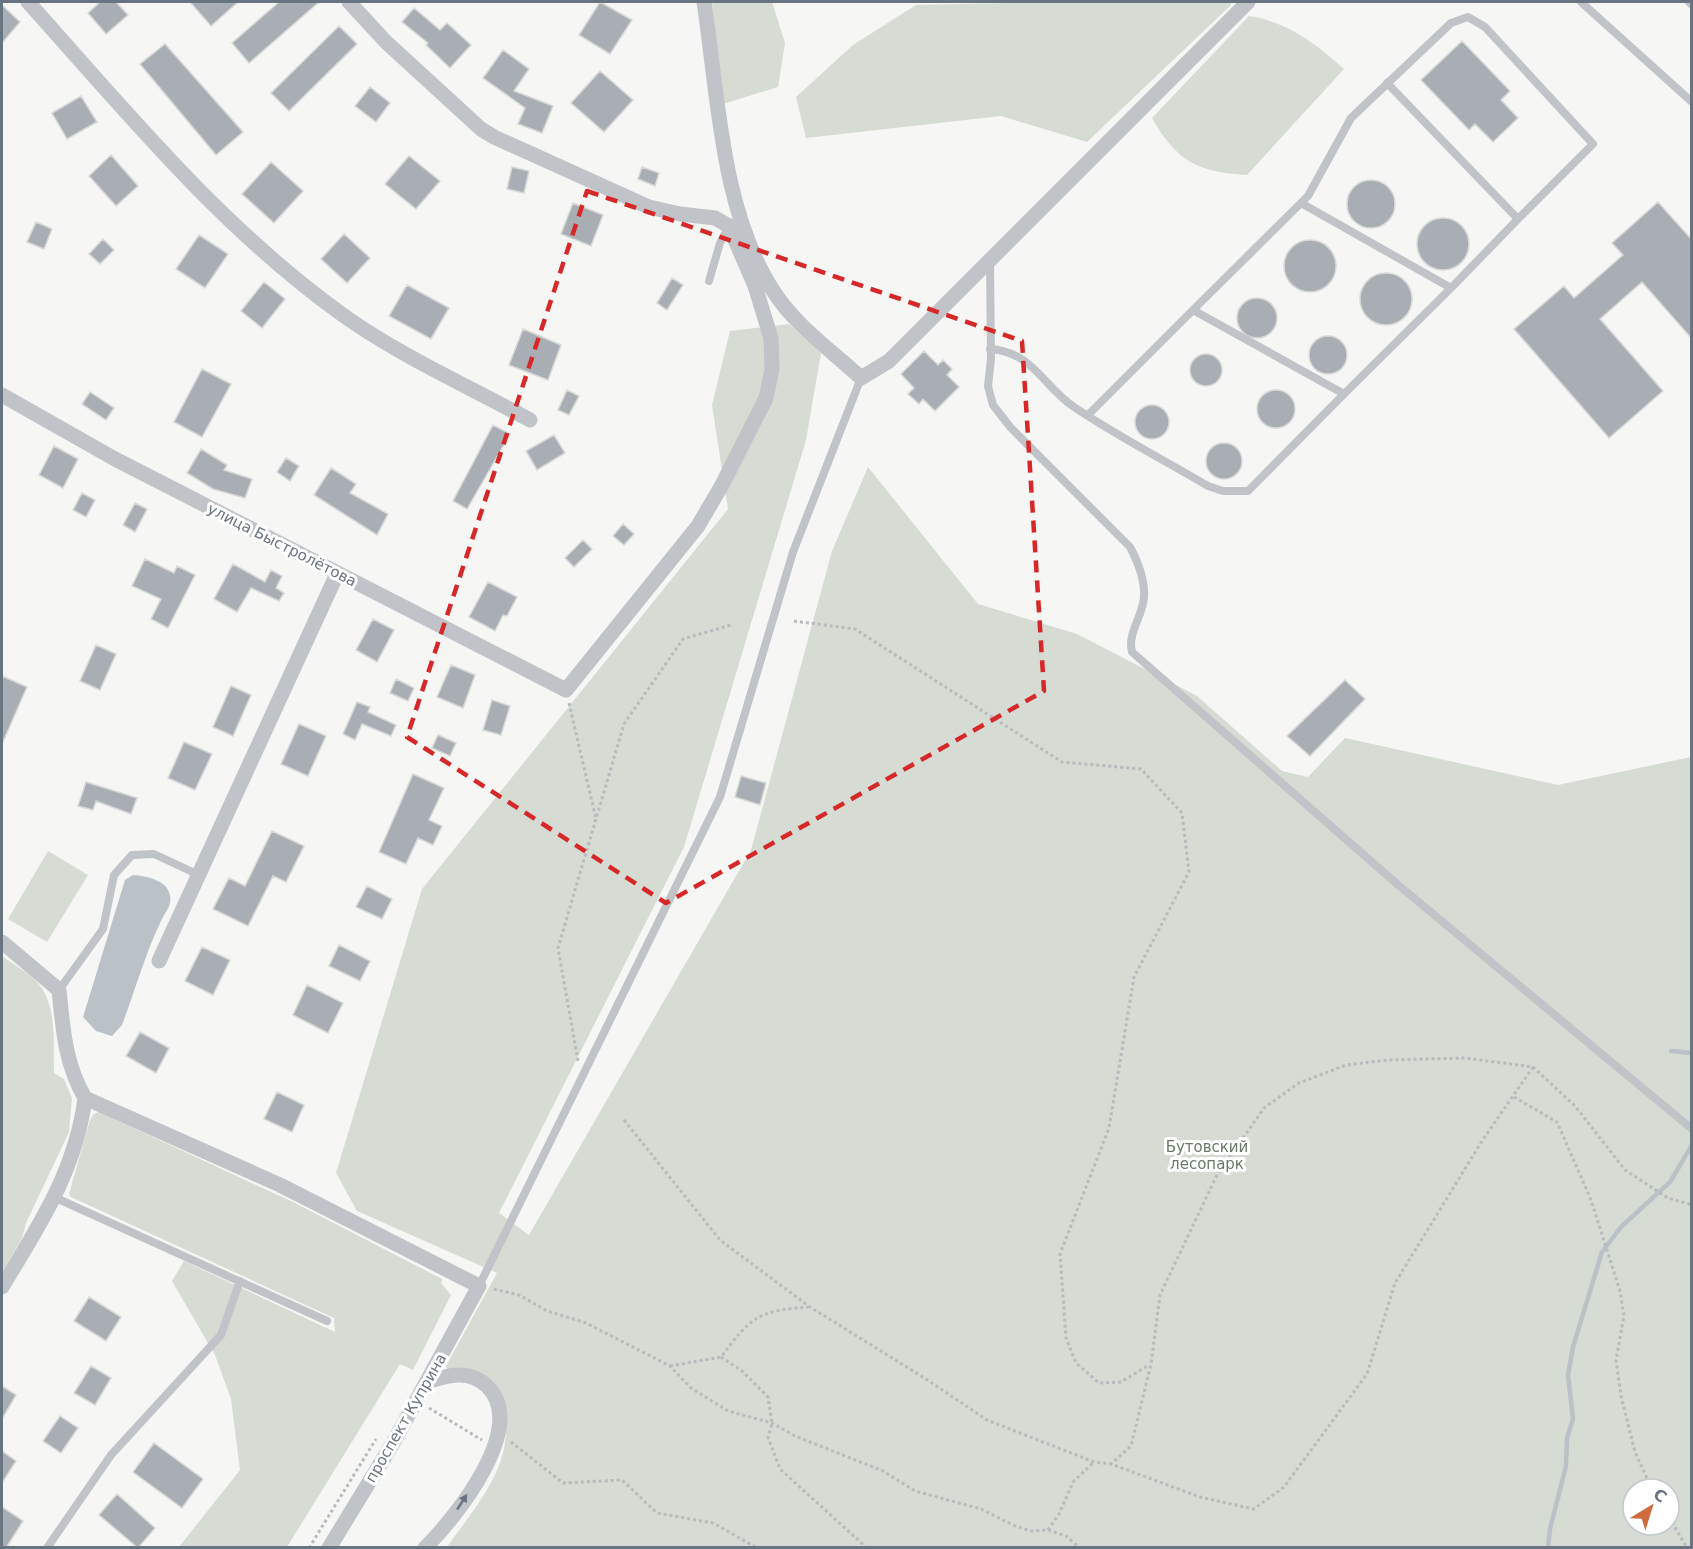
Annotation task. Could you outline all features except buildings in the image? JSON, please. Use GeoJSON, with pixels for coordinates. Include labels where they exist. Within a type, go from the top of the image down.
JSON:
{"type":"FeatureCollection","features":[{"type":"Feature","properties":{"kind":"street"},"geometry":{"type":"LineString","coordinates":[[28,2],[190,183],[269,256],[336,311],[372,334],[530,420]]}},
{"type":"Feature","properties":{"kind":"street"},"geometry":{"type":"LineString","coordinates":[[349,2],[386,42],[482,129],[494,137],[649,207],[680,214],[715,218],[729,226],[755,286],[771,338],[772,369],[759,418],[698,525],[566,690]]}},
{"type":"Feature","properties":{"kind":"street"},"geometry":{"type":"LineString","coordinates":[[704,2],[729,175],[754,253],[774,292],[793,315],[861,378],[888,361],[1248,2]]}},
{"type":"Feature","properties":{"kind":"street","name":"улица Быстролётова"},"geometry":{"type":"LineString","coordinates":[[2,395],[115,459],[566,690]]}},
{"type":"Feature","properties":{"kind":"street"},"geometry":{"type":"LineString","coordinates":[[159,961],[337,573]]}},
{"type":"Feature","properties":{"kind":"street"},"geometry":{"type":"LineString","coordinates":[[2,942],[59,990],[66,1052],[74,1079],[85,1098],[280,1185],[479,1286]]}},
{"type":"Feature","properties":{"kind":"street"},"geometry":{"type":"LineString","coordinates":[[2,1287],[56,1198],[72,1157],[85,1098]]}},
{"type":"Feature","properties":{"kind":"street","name":"проспект Куприна"},"geometry":{"type":"LineString","coordinates":[[329,1548],[417,1401],[479,1286]]}},
{"type":"Feature","properties":{"kind":"street"},"geometry":{"type":"LineString","coordinates":[[425,1548],[460,1506],[497,1441],[499,1408],[493,1394],[483,1383],[470,1376],[457,1374],[427,1383]]}},
{"type":"Feature","properties":{"kind":"lane"},"geometry":{"type":"LineString","coordinates":[[1581,2],[1692,102]]}},
{"type":"Feature","properties":{"kind":"lane"},"geometry":{"type":"LineString","coordinates":[[990,349],[1012,352],[1037,370],[1072,406],[1208,486],[1238,493],[1248,491],[1593,144],[1485,27],[1468,17],[1456,19],[1351,118],[1301,204],[1088,415]]}},
{"type":"Feature","properties":{"kind":"lane"},"geometry":{"type":"LineString","coordinates":[[1388,83],[1518,219]]}},
{"type":"Feature","properties":{"kind":"lane"},"geometry":{"type":"LineString","coordinates":[[1301,204],[1451,288]]}},
{"type":"Feature","properties":{"kind":"lane"},"geometry":{"type":"LineString","coordinates":[[709,281],[720,243],[729,226]]}},
{"type":"Feature","properties":{"kind":"lane"},"geometry":{"type":"LineString","coordinates":[[990,260],[988,386],[993,405],[1011,428],[1130,547],[1138,563],[1144,598],[1130,644],[1132,652],[1141,663],[1397,884],[1692,1129]]}},
{"type":"Feature","properties":{"kind":"lane"},"geometry":{"type":"LineString","coordinates":[[1193,310],[1344,394]]}},
{"type":"Feature","properties":{"kind":"lane"},"geometry":{"type":"LineString","coordinates":[[479,1286],[720,796],[793,552],[861,378]]}},
{"type":"Feature","properties":{"kind":"lane"},"geometry":{"type":"LineString","coordinates":[[59,990],[103,929],[114,875],[132,855],[154,855],[199,875]]}},
{"type":"Feature","properties":{"kind":"lane"},"geometry":{"type":"LineString","coordinates":[[56,1198],[327,1321]]}},
{"type":"Feature","properties":{"kind":"lane"},"geometry":{"type":"LineString","coordinates":[[47,1548],[111,1455],[221,1335],[240,1281]]}},
{"type":"Feature","properties":{"kind":"path"},"geometry":{"type":"LineString","coordinates":[[794,621],[855,629],[1062,762],[1142,769],[1182,813],[1189,872],[1134,977],[1108,1128],[1060,1254],[1066,1338],[1076,1363],[1099,1383],[1121,1382],[1151,1364]]}},
{"type":"Feature","properties":{"kind":"path"},"geometry":{"type":"LineString","coordinates":[[578,1063],[558,948],[624,724],[683,639],[731,625]]}},
{"type":"Feature","properties":{"kind":"path"},"geometry":{"type":"LineString","coordinates":[[566,690],[596,820]]}},
{"type":"Feature","properties":{"kind":"path"},"geometry":{"type":"LineString","coordinates":[[1111,1464],[1131,1446],[1151,1364],[1160,1295],[1217,1175],[1263,1108],[1299,1083],[1346,1065],[1388,1060],[1465,1058],[1533,1067],[1575,1106],[1625,1170],[1668,1198],[1692,1205]]}},
{"type":"Feature","properties":{"kind":"path"},"geometry":{"type":"LineString","coordinates":[[624,1120],[720,1240],[810,1306],[987,1420],[1094,1462],[1111,1464],[1200,1497],[1254,1509],[1284,1487],[1367,1374],[1395,1283],[1482,1141],[1533,1067]]}},
{"type":"Feature","properties":{"kind":"path"},"geometry":{"type":"LineString","coordinates":[[1514,1097],[1557,1122],[1592,1200],[1620,1291],[1624,1316],[1616,1360],[1621,1396],[1635,1452],[1646,1477]]}},
{"type":"Feature","properties":{"kind":"path"},"geometry":{"type":"LineString","coordinates":[[479,1286],[519,1295],[547,1311],[586,1323],[670,1366],[708,1401],[728,1411],[772,1423],[795,1436],[884,1471],[915,1491],[981,1509],[1023,1529],[1048,1530],[1066,1536],[1080,1548]]}},
{"type":"Feature","properties":{"kind":"path"},"geometry":{"type":"LineString","coordinates":[[670,1366],[721,1357],[746,1323],[776,1310],[810,1306]]}},
{"type":"Feature","properties":{"kind":"path"},"geometry":{"type":"LineString","coordinates":[[721,1357],[742,1371],[768,1397],[772,1423],[768,1437],[780,1469],[866,1547]]}},
{"type":"Feature","properties":{"kind":"path"},"geometry":{"type":"LineString","coordinates":[[417,1401],[497,1441],[562,1483],[622,1480],[657,1513],[713,1523],[757,1548]]}},
{"type":"Feature","properties":{"kind":"path"},"geometry":{"type":"LineString","coordinates":[[309,1548],[380,1432]]}},
{"type":"Feature","properties":{"kind":"path"},"geometry":{"type":"LineString","coordinates":[[1048,1530],[1059,1514],[1073,1482],[1094,1462]]}},
{"type":"Feature","properties":{"kind":"highlighted area"},"geometry":{"type":"Polygon","coordinates":[[[587,191],[1022,341],[1044,691],[666,903],[407,737],[587,191]]]}},
{"type":"Feature","properties":{"kind":"green space"},"geometry":{"type":"Polygon","coordinates":[[[712,2],[772,2],[785,43],[778,87],[723,104],[712,2]]]}},
{"type":"Feature","properties":{"kind":"green space"},"geometry":{"type":"Polygon","coordinates":[[[1231,2],[1231,5],[1087,142],[1001,116],[806,138],[796,97],[853,45],[916,5],[1231,2]]]}},
{"type":"Feature","properties":{"kind":"green space"},"geometry":{"type":"Polygon","coordinates":[[[1249,16],[1276,23],[1301,35],[1344,69],[1247,175],[1215,171],[1190,162],[1170,145],[1152,118],[1249,16]]]}},
{"type":"Feature","properties":{"kind":"green space","name":"Бутовский лесопарк"},"geometry":{"type":"Polygon","coordinates":[[[789,324],[821,353],[806,440],[684,847],[499,1213],[529,1235],[751,850],[832,551],[868,467],[978,604],[1077,634],[1197,696],[1282,771],[1308,777],[1345,738],[1558,785],[1691,757],[1691,1547],[447,1547],[472,1513],[494,1477],[502,1458],[506,1439],[505,1418],[499,1397],[447,1371],[446,1366],[497,1273],[357,1211],[336,1173],[422,889],[728,509],[712,405],[730,331],[789,324]]]}},
{"type":"Feature","properties":{"kind":"green space"},"geometry":{"type":"Polygon","coordinates":[[[48,851],[88,875],[47,942],[8,919],[48,851]]]}},
{"type":"Feature","properties":{"kind":"green space"},"geometry":{"type":"Polygon","coordinates":[[[2,956],[24,971],[43,990],[53,1025],[54,1073],[64,1079],[72,1098],[69,1132],[26,1223],[22,1238],[2,1273],[2,956]]]}},
{"type":"Feature","properties":{"kind":"green space"},"geometry":{"type":"Polygon","coordinates":[[[99,1112],[295,1203],[442,1279],[441,1283],[451,1295],[413,1370],[400,1364],[287,1547],[179,1547],[240,1470],[231,1399],[215,1355],[172,1281],[184,1261],[335,1332],[334,1318],[71,1197],[69,1194],[90,1120],[94,1114],[99,1112]]]}},
{"type":"Feature","properties":{"kind":"shaded area"},"geometry":{"type":"Polygon","coordinates":[[[133,875],[150,878],[165,886],[170,896],[170,903],[150,946],[122,1025],[112,1036],[96,1031],[83,1017],[125,880],[133,875]]]}},
{"type":"Feature","properties":{"kind":"waterway"},"geometry":{"type":"LineString","coordinates":[[1671,1051],[1692,1053]]}},
{"type":"Feature","properties":{"kind":"waterway"},"geometry":{"type":"LineString","coordinates":[[1548,1548],[1550,1529],[1566,1466],[1567,1438],[1573,1419],[1568,1375],[1573,1347],[1602,1252],[1621,1227],[1670,1182],[1692,1145]]}}]}
